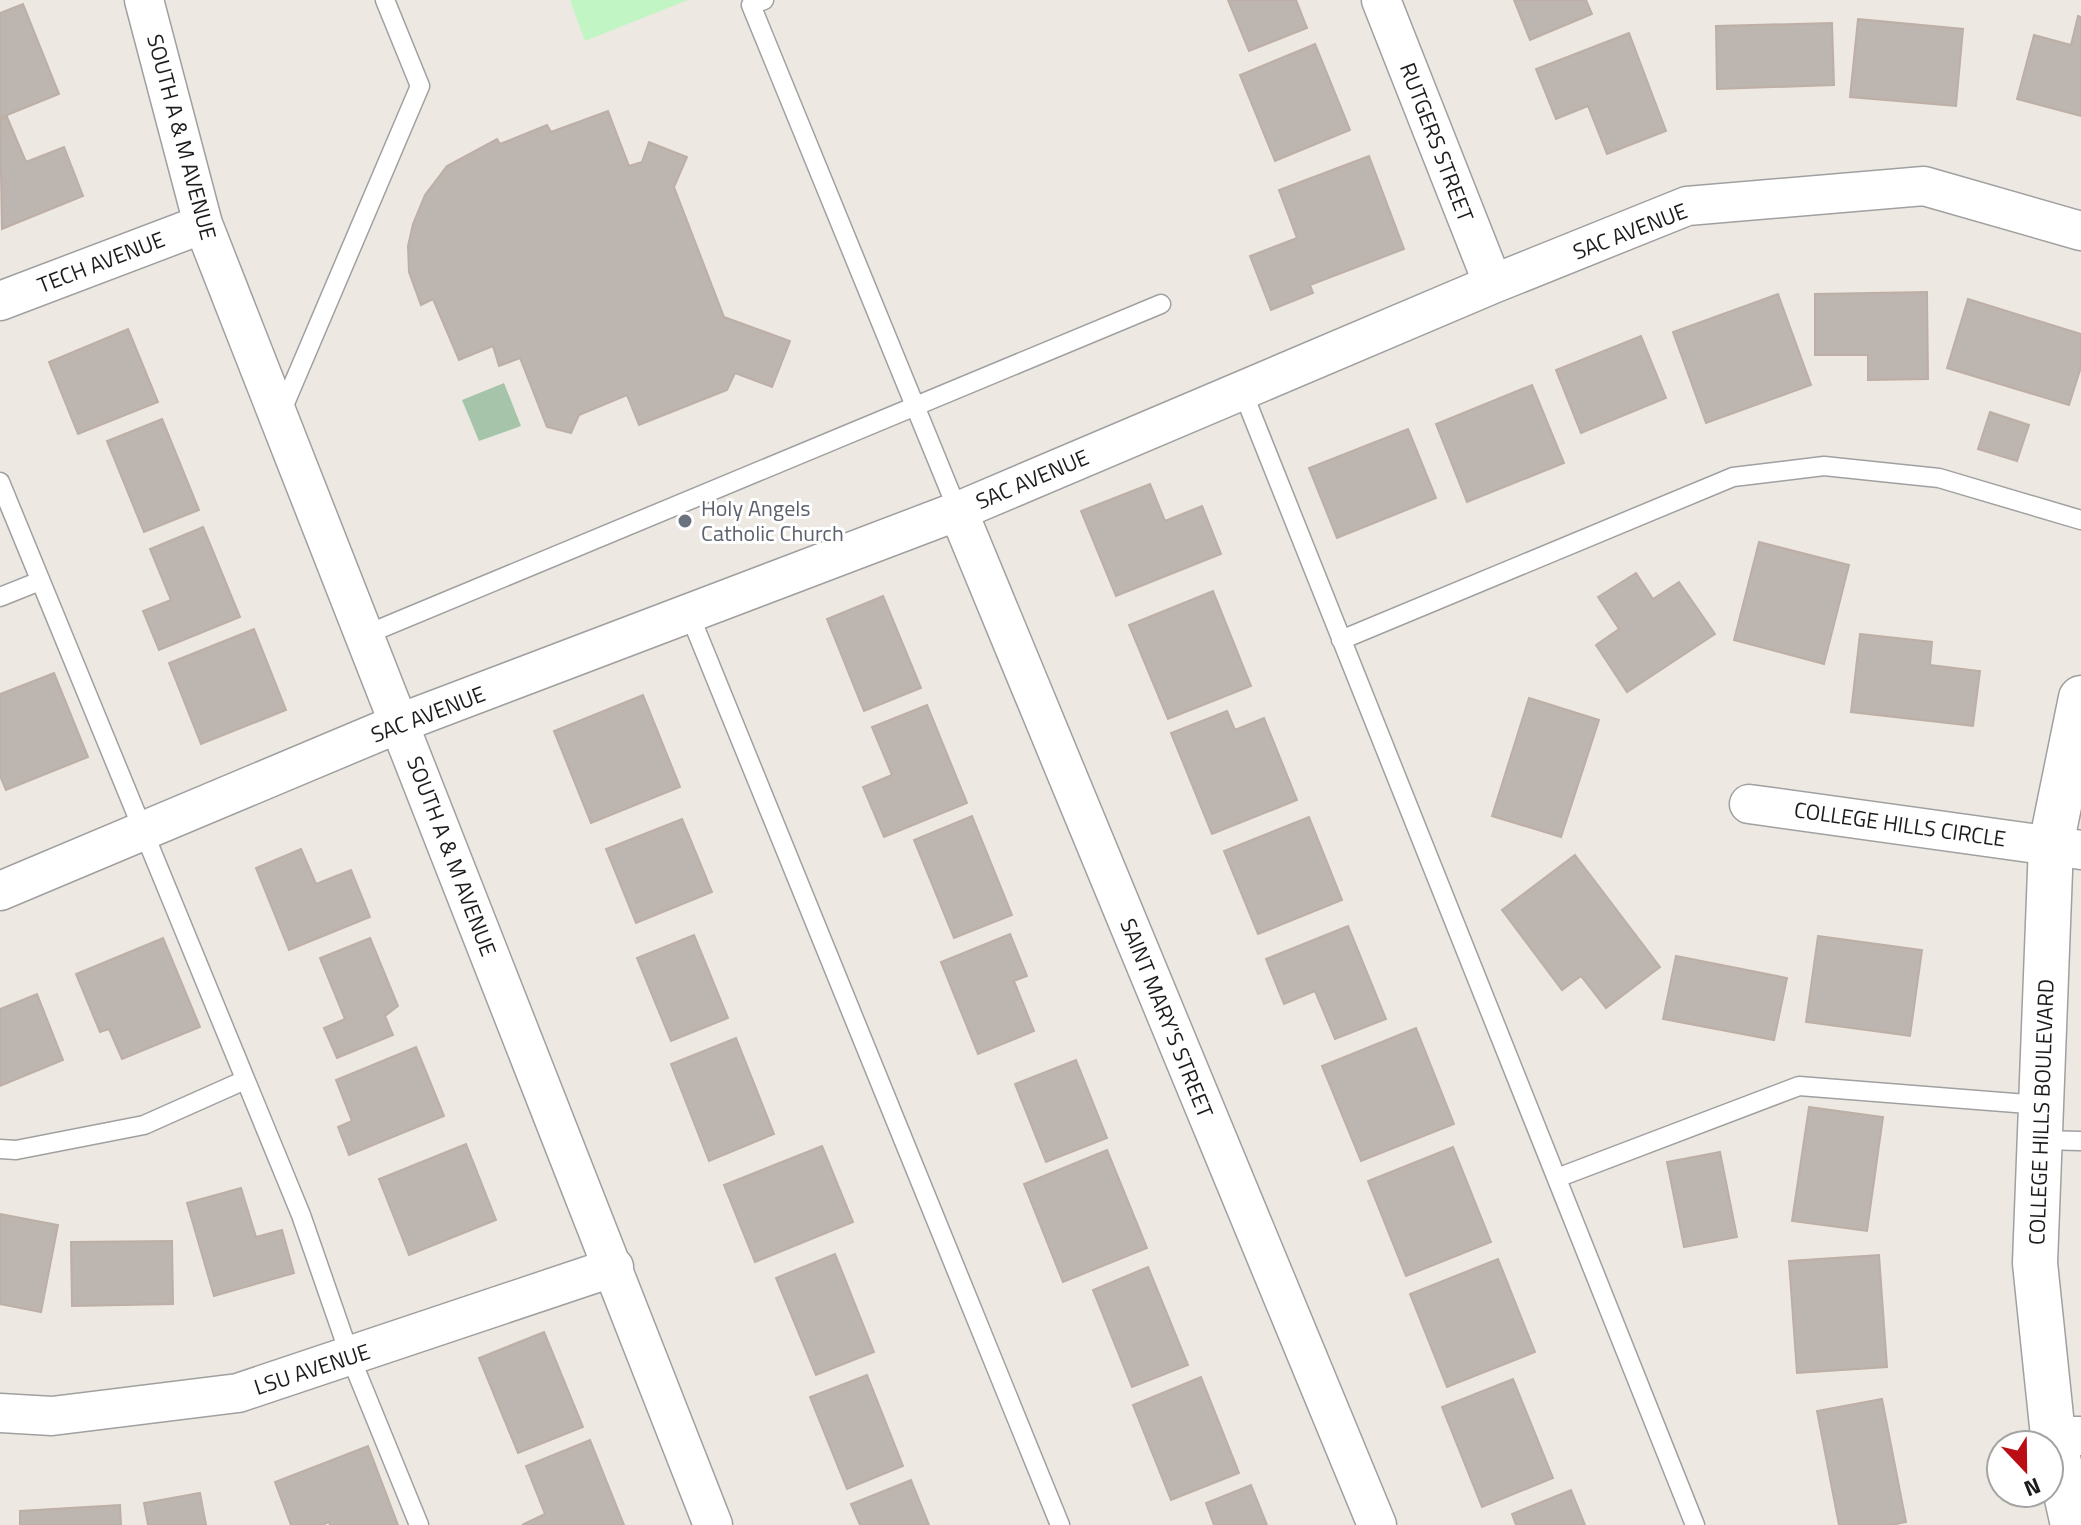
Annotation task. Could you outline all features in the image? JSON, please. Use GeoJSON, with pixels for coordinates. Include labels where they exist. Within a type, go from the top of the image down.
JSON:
{"type":"FeatureCollection","features":[{"type":"Feature","properties":{"kind":"street","name":"SOUTH A & M AVENUE"},"geometry":{"type":"LineString","coordinates":[[144,0],[203,224],[713,1525]]}},
{"type":"Feature","properties":{"kind":"street","name":"RUTGERS STREET"},"geometry":{"type":"LineString","coordinates":[[1381,0],[1493,284]]}},
{"type":"Feature","properties":{"kind":"street","name":"SAC AVENUE"},"geometry":{"type":"LineString","coordinates":[[0,891],[400,723],[958,511],[1493,284],[1687,206],[1924,186],[2081,231]]}},
{"type":"Feature","properties":{"kind":"street","name":"TECH AVENUE"},"geometry":{"type":"LineString","coordinates":[[0,301],[203,224]]}},
{"type":"Feature","properties":{"kind":"street","name":"SAINT MARY'S STREET"},"geometry":{"type":"LineString","coordinates":[[958,511],[1377,1525]]}},
{"type":"Feature","properties":{"kind":"street","name":"COLLEGE HILLS BOULEVARD"},"geometry":{"type":"LineString","coordinates":[[2073,1525],[2067,1436],[2035,1263],[2054,1129],[2066,848],[2081,698]]}},
{"type":"Feature","properties":{"kind":"street","name":"COLLEGE HILLS CIRCLE"},"geometry":{"type":"LineString","coordinates":[[1749,804],[2066,848]]}},
{"type":"Feature","properties":{"kind":"street","name":"LSU AVENUE"},"geometry":{"type":"LineString","coordinates":[[0,1413],[52,1416],[238,1393],[614,1267]]}},
{"type":"Feature","properties":{"kind":"lane"},"geometry":{"type":"LineString","coordinates":[[279,417],[420,86],[385,0]]}},
{"type":"Feature","properties":{"kind":"lane"},"geometry":{"type":"LineString","coordinates":[[764,0],[751,5],[958,511]]}},
{"type":"Feature","properties":{"kind":"lane"},"geometry":{"type":"LineString","coordinates":[[365,635],[1161,304]]}},
{"type":"Feature","properties":{"kind":"lane"},"geometry":{"type":"LineString","coordinates":[[1242,390],[1695,1525]]}},
{"type":"Feature","properties":{"kind":"lane"},"geometry":{"type":"LineString","coordinates":[[1341,640],[1733,477],[1824,466],[1939,478],[2081,520]]}},
{"type":"Feature","properties":{"kind":"lane"},"geometry":{"type":"LineString","coordinates":[[0,482],[301,1215],[350,1356],[419,1525]]}},
{"type":"Feature","properties":{"kind":"lane"},"geometry":{"type":"LineString","coordinates":[[0,597],[40,581]]}},
{"type":"Feature","properties":{"kind":"lane"},"geometry":{"type":"LineString","coordinates":[[689,613],[1060,1525]]}},
{"type":"Feature","properties":{"kind":"lane"},"geometry":{"type":"LineString","coordinates":[[0,1149],[16,1150],[144,1125],[245,1080]]}},
{"type":"Feature","properties":{"kind":"lane"},"geometry":{"type":"LineString","coordinates":[[1557,1178],[1799,1086],[2054,1129]]}},
{"type":"Feature","properties":{"kind":"green space"},"geometry":{"type":"Polygon","coordinates":[[[570,0],[688,0],[585,41],[570,0]]]}},
{"type":"Feature","properties":{"kind":"green space"},"geometry":{"type":"Polygon","coordinates":[[[504,383],[521,426],[479,441],[462,400],[504,383]]]}},
{"type":"Feature","properties":{"kind":"building"},"geometry":{"type":"Polygon","coordinates":[[[1228,0],[1296,0],[1307,28],[1249,51],[1228,0]]]}},
{"type":"Feature","properties":{"kind":"building"},"geometry":{"type":"Polygon","coordinates":[[[1514,0],[1586,0],[1592,14],[1530,40],[1514,0]]]}},
{"type":"Feature","properties":{"kind":"building"},"geometry":{"type":"Polygon","coordinates":[[[23,4],[59,94],[0,118],[0,13],[23,4]]]}},
{"type":"Feature","properties":{"kind":"building"},"geometry":{"type":"Polygon","coordinates":[[[2078,16],[2081,17],[2081,116],[2017,99],[2034,35],[2071,45],[2078,16]]]}},
{"type":"Feature","properties":{"kind":"building"},"geometry":{"type":"Polygon","coordinates":[[[1858,19],[1963,29],[1956,106],[1850,97],[1858,19]]]}},
{"type":"Feature","properties":{"kind":"building"},"geometry":{"type":"Polygon","coordinates":[[[1832,23],[1834,85],[1717,89],[1716,26],[1832,23]]]}},
{"type":"Feature","properties":{"kind":"building"},"geometry":{"type":"Polygon","coordinates":[[[1629,33],[1666,131],[1607,154],[1588,106],[1556,119],[1536,69],[1629,33]]]}},
{"type":"Feature","properties":{"kind":"building"},"geometry":{"type":"Polygon","coordinates":[[[1315,44],[1350,130],[1275,161],[1240,75],[1315,44]]]}},
{"type":"Feature","properties":{"kind":"building"},"geometry":{"type":"Polygon","coordinates":[[[608,111],[629,166],[642,162],[649,142],[687,157],[674,187],[724,317],[790,341],[772,387],[735,373],[727,390],[639,425],[627,395],[579,415],[571,433],[547,427],[520,358],[499,366],[493,346],[459,360],[433,299],[421,305],[409,272],[408,246],[425,195],[447,166],[497,139],[500,144],[547,125],[551,132],[608,111]]]}},
{"type":"Feature","properties":{"kind":"building"},"geometry":{"type":"Polygon","coordinates":[[[7,117],[26,162],[64,147],[83,196],[2,229],[0,120],[7,117]]]}},
{"type":"Feature","properties":{"kind":"building"},"geometry":{"type":"Polygon","coordinates":[[[1369,156],[1404,249],[1310,285],[1313,293],[1271,310],[1250,256],[1297,238],[1279,190],[1369,156]]]}},
{"type":"Feature","properties":{"kind":"building"},"geometry":{"type":"Polygon","coordinates":[[[1927,292],[1928,379],[1868,380],[1868,355],[1815,355],[1815,294],[1927,292]]]}},
{"type":"Feature","properties":{"kind":"building"},"geometry":{"type":"Polygon","coordinates":[[[1778,294],[1811,385],[1706,423],[1673,332],[1778,294]]]}},
{"type":"Feature","properties":{"kind":"building"},"geometry":{"type":"Polygon","coordinates":[[[1968,299],[2081,334],[2081,367],[2069,405],[1947,368],[1968,299]]]}},
{"type":"Feature","properties":{"kind":"building"},"geometry":{"type":"Polygon","coordinates":[[[128,329],[158,402],[78,434],[49,362],[128,329]]]}},
{"type":"Feature","properties":{"kind":"building"},"geometry":{"type":"Polygon","coordinates":[[[1641,336],[1666,398],[1581,433],[1556,370],[1641,336]]]}},
{"type":"Feature","properties":{"kind":"building"},"geometry":{"type":"Polygon","coordinates":[[[1532,385],[1564,463],[1467,502],[1436,424],[1532,385]]]}},
{"type":"Feature","properties":{"kind":"building"},"geometry":{"type":"Polygon","coordinates":[[[1990,412],[2029,425],[2017,461],[1978,449],[1990,412]]]}},
{"type":"Feature","properties":{"kind":"building"},"geometry":{"type":"Polygon","coordinates":[[[162,419],[199,510],[144,532],[107,441],[162,419]]]}},
{"type":"Feature","properties":{"kind":"building"},"geometry":{"type":"Polygon","coordinates":[[[1408,429],[1436,498],[1337,538],[1309,468],[1408,429]]]}},
{"type":"Feature","properties":{"kind":"building"},"geometry":{"type":"Polygon","coordinates":[[[1150,484],[1165,521],[1202,506],[1221,554],[1116,596],[1081,511],[1150,484]]]}},
{"type":"Feature","properties":{"kind":"building"},"geometry":{"type":"Polygon","coordinates":[[[203,527],[240,617],[159,650],[143,611],[171,600],[150,549],[203,527]]]}},
{"type":"Feature","properties":{"kind":"building"},"geometry":{"type":"Polygon","coordinates":[[[1759,542],[1849,565],[1824,664],[1734,640],[1759,542]]]}},
{"type":"Feature","properties":{"kind":"building"},"geometry":{"type":"Polygon","coordinates":[[[1636,573],[1653,599],[1679,582],[1715,634],[1627,692],[1596,645],[1619,629],[1598,597],[1636,573]]]}},
{"type":"Feature","properties":{"kind":"building"},"geometry":{"type":"Polygon","coordinates":[[[1213,591],[1251,686],[1168,719],[1129,625],[1213,591]]]}},
{"type":"Feature","properties":{"kind":"building"},"geometry":{"type":"Polygon","coordinates":[[[883,596],[921,688],[864,711],[827,619],[883,596]]]}},
{"type":"Feature","properties":{"kind":"building"},"geometry":{"type":"Polygon","coordinates":[[[254,629],[286,710],[201,744],[169,663],[254,629]]]}},
{"type":"Feature","properties":{"kind":"building"},"geometry":{"type":"Polygon","coordinates":[[[1860,634],[1932,642],[1930,665],[1980,671],[1973,726],[1851,712],[1860,634]]]}},
{"type":"Feature","properties":{"kind":"building"},"geometry":{"type":"Polygon","coordinates":[[[54,673],[88,757],[6,790],[0,776],[0,694],[54,673]]]}},
{"type":"Feature","properties":{"kind":"building"},"geometry":{"type":"Polygon","coordinates":[[[643,695],[680,787],[591,823],[554,731],[643,695]]]}},
{"type":"Feature","properties":{"kind":"building"},"geometry":{"type":"Polygon","coordinates":[[[1529,698],[1599,720],[1561,837],[1492,816],[1529,698]]]}},
{"type":"Feature","properties":{"kind":"building"},"geometry":{"type":"Polygon","coordinates":[[[927,705],[967,803],[884,837],[863,787],[892,775],[872,727],[927,705]]]}},
{"type":"Feature","properties":{"kind":"building"},"geometry":{"type":"Polygon","coordinates":[[[1227,711],[1235,730],[1264,718],[1297,800],[1212,834],[1171,733],[1227,711]]]}},
{"type":"Feature","properties":{"kind":"building"},"geometry":{"type":"Polygon","coordinates":[[[972,816],[1012,915],[954,938],[914,840],[972,816]]]}},
{"type":"Feature","properties":{"kind":"building"},"geometry":{"type":"Polygon","coordinates":[[[1309,817],[1342,900],[1258,934],[1224,851],[1309,817]]]}},
{"type":"Feature","properties":{"kind":"building"},"geometry":{"type":"Polygon","coordinates":[[[682,819],[712,892],[636,923],[606,849],[682,819]]]}},
{"type":"Feature","properties":{"kind":"building"},"geometry":{"type":"Polygon","coordinates":[[[301,849],[316,884],[351,870],[370,917],[289,950],[256,868],[301,849]]]}},
{"type":"Feature","properties":{"kind":"building"},"geometry":{"type":"Polygon","coordinates":[[[1575,855],[1660,967],[1606,1008],[1581,976],[1562,990],[1502,910],[1575,855]]]}},
{"type":"Feature","properties":{"kind":"building"},"geometry":{"type":"Polygon","coordinates":[[[1348,926],[1386,1019],[1335,1039],[1315,991],[1284,1004],[1266,959],[1348,926]]]}},
{"type":"Feature","properties":{"kind":"building"},"geometry":{"type":"Polygon","coordinates":[[[1010,934],[1027,976],[1014,981],[1034,1031],[978,1054],[941,962],[1010,934]]]}},
{"type":"Feature","properties":{"kind":"building"},"geometry":{"type":"Polygon","coordinates":[[[694,935],[728,1018],[671,1041],[637,958],[694,935]]]}},
{"type":"Feature","properties":{"kind":"building"},"geometry":{"type":"Polygon","coordinates":[[[1818,936],[1922,950],[1910,1036],[1806,1022],[1818,936]]]}},
{"type":"Feature","properties":{"kind":"building"},"geometry":{"type":"Polygon","coordinates":[[[163,938],[200,1027],[122,1059],[109,1029],[100,1032],[76,974],[163,938]]]}},
{"type":"Feature","properties":{"kind":"building"},"geometry":{"type":"Polygon","coordinates":[[[370,938],[398,1006],[385,1016],[393,1035],[337,1058],[324,1028],[345,1019],[320,958],[370,938]]]}},
{"type":"Feature","properties":{"kind":"building"},"geometry":{"type":"Polygon","coordinates":[[[1676,956],[1787,978],[1774,1040],[1663,1019],[1676,956]]]}},
{"type":"Feature","properties":{"kind":"building"},"geometry":{"type":"Polygon","coordinates":[[[37,994],[63,1060],[0,1086],[0,1009],[37,994]]]}},
{"type":"Feature","properties":{"kind":"building"},"geometry":{"type":"Polygon","coordinates":[[[1416,1028],[1454,1124],[1361,1161],[1322,1066],[1416,1028]]]}},
{"type":"Feature","properties":{"kind":"building"},"geometry":{"type":"Polygon","coordinates":[[[736,1038],[774,1134],[709,1161],[671,1064],[736,1038]]]}},
{"type":"Feature","properties":{"kind":"building"},"geometry":{"type":"Polygon","coordinates":[[[416,1047],[444,1116],[349,1155],[338,1127],[352,1121],[336,1080],[416,1047]]]}},
{"type":"Feature","properties":{"kind":"building"},"geometry":{"type":"Polygon","coordinates":[[[1076,1060],[1107,1138],[1046,1162],[1015,1084],[1076,1060]]]}},
{"type":"Feature","properties":{"kind":"building"},"geometry":{"type":"Polygon","coordinates":[[[1809,1107],[1883,1117],[1867,1231],[1792,1221],[1809,1107]]]}},
{"type":"Feature","properties":{"kind":"building"},"geometry":{"type":"Polygon","coordinates":[[[466,1144],[496,1220],[409,1255],[379,1179],[466,1144]]]}},
{"type":"Feature","properties":{"kind":"building"},"geometry":{"type":"Polygon","coordinates":[[[822,1146],[853,1222],[755,1262],[724,1185],[822,1146]]]}},
{"type":"Feature","properties":{"kind":"building"},"geometry":{"type":"Polygon","coordinates":[[[1453,1147],[1491,1242],[1406,1276],[1368,1181],[1453,1147]]]}},
{"type":"Feature","properties":{"kind":"building"},"geometry":{"type":"Polygon","coordinates":[[[1107,1150],[1147,1248],[1063,1282],[1024,1184],[1107,1150]]]}},
{"type":"Feature","properties":{"kind":"building"},"geometry":{"type":"Polygon","coordinates":[[[1720,1152],[1737,1237],[1684,1247],[1667,1162],[1720,1152]]]}},
{"type":"Feature","properties":{"kind":"building"},"geometry":{"type":"Polygon","coordinates":[[[241,1188],[256,1237],[282,1230],[294,1273],[214,1296],[187,1203],[241,1188]]]}},
{"type":"Feature","properties":{"kind":"building"},"geometry":{"type":"Polygon","coordinates":[[[0,1214],[58,1225],[41,1312],[0,1304],[0,1214]]]}},
{"type":"Feature","properties":{"kind":"building"},"geometry":{"type":"Polygon","coordinates":[[[172,1241],[173,1304],[72,1306],[71,1242],[172,1241]]]}},
{"type":"Feature","properties":{"kind":"building"},"geometry":{"type":"Polygon","coordinates":[[[835,1254],[874,1352],[816,1375],[776,1278],[835,1254]]]}},
{"type":"Feature","properties":{"kind":"building"},"geometry":{"type":"Polygon","coordinates":[[[1879,1255],[1887,1367],[1797,1373],[1789,1261],[1879,1255]]]}},
{"type":"Feature","properties":{"kind":"building"},"geometry":{"type":"Polygon","coordinates":[[[1498,1259],[1535,1352],[1447,1387],[1410,1294],[1498,1259]]]}},
{"type":"Feature","properties":{"kind":"building"},"geometry":{"type":"Polygon","coordinates":[[[1148,1267],[1188,1365],[1132,1387],[1093,1290],[1148,1267]]]}},
{"type":"Feature","properties":{"kind":"building"},"geometry":{"type":"Polygon","coordinates":[[[544,1332],[583,1427],[518,1453],[479,1358],[544,1332]]]}},
{"type":"Feature","properties":{"kind":"building"},"geometry":{"type":"Polygon","coordinates":[[[867,1375],[903,1466],[847,1489],[810,1397],[867,1375]]]}},
{"type":"Feature","properties":{"kind":"building"},"geometry":{"type":"Polygon","coordinates":[[[1201,1377],[1239,1473],[1171,1500],[1133,1405],[1201,1377]]]}},
{"type":"Feature","properties":{"kind":"building"},"geometry":{"type":"Polygon","coordinates":[[[1513,1379],[1553,1478],[1482,1507],[1442,1407],[1513,1379]]]}},
{"type":"Feature","properties":{"kind":"building"},"geometry":{"type":"Polygon","coordinates":[[[1882,1399],[1906,1522],[1839,1525],[1817,1411],[1882,1399]]]}},
{"type":"Feature","properties":{"kind":"building"},"geometry":{"type":"Polygon","coordinates":[[[590,1440],[624,1525],[522,1525],[545,1514],[526,1466],[590,1440]]]}},
{"type":"Feature","properties":{"kind":"building"},"geometry":{"type":"Polygon","coordinates":[[[368,1446],[398,1525],[330,1525],[329,1522],[322,1525],[291,1525],[275,1482],[368,1446]]]}},
{"type":"Feature","properties":{"kind":"building"},"geometry":{"type":"Polygon","coordinates":[[[911,1480],[929,1525],[860,1525],[851,1504],[911,1480]]]}},
{"type":"Feature","properties":{"kind":"building"},"geometry":{"type":"Polygon","coordinates":[[[1251,1485],[1267,1525],[1214,1525],[1206,1503],[1251,1485]]]}},
{"type":"Feature","properties":{"kind":"building"},"geometry":{"type":"Polygon","coordinates":[[[1571,1490],[1585,1525],[1516,1525],[1512,1514],[1571,1490]]]}},
{"type":"Feature","properties":{"kind":"building"},"geometry":{"type":"Polygon","coordinates":[[[200,1493],[206,1525],[148,1525],[144,1503],[200,1493]]]}},
{"type":"Feature","properties":{"kind":"building"},"geometry":{"type":"Polygon","coordinates":[[[120,1505],[121,1525],[20,1525],[20,1511],[120,1505]]]}},
{"type":"Feature","properties":{"kind":"place","name":"Holy Angels Catholic Church"},"geometry":{"type":"Point","coordinates":[685,521]}}]}
